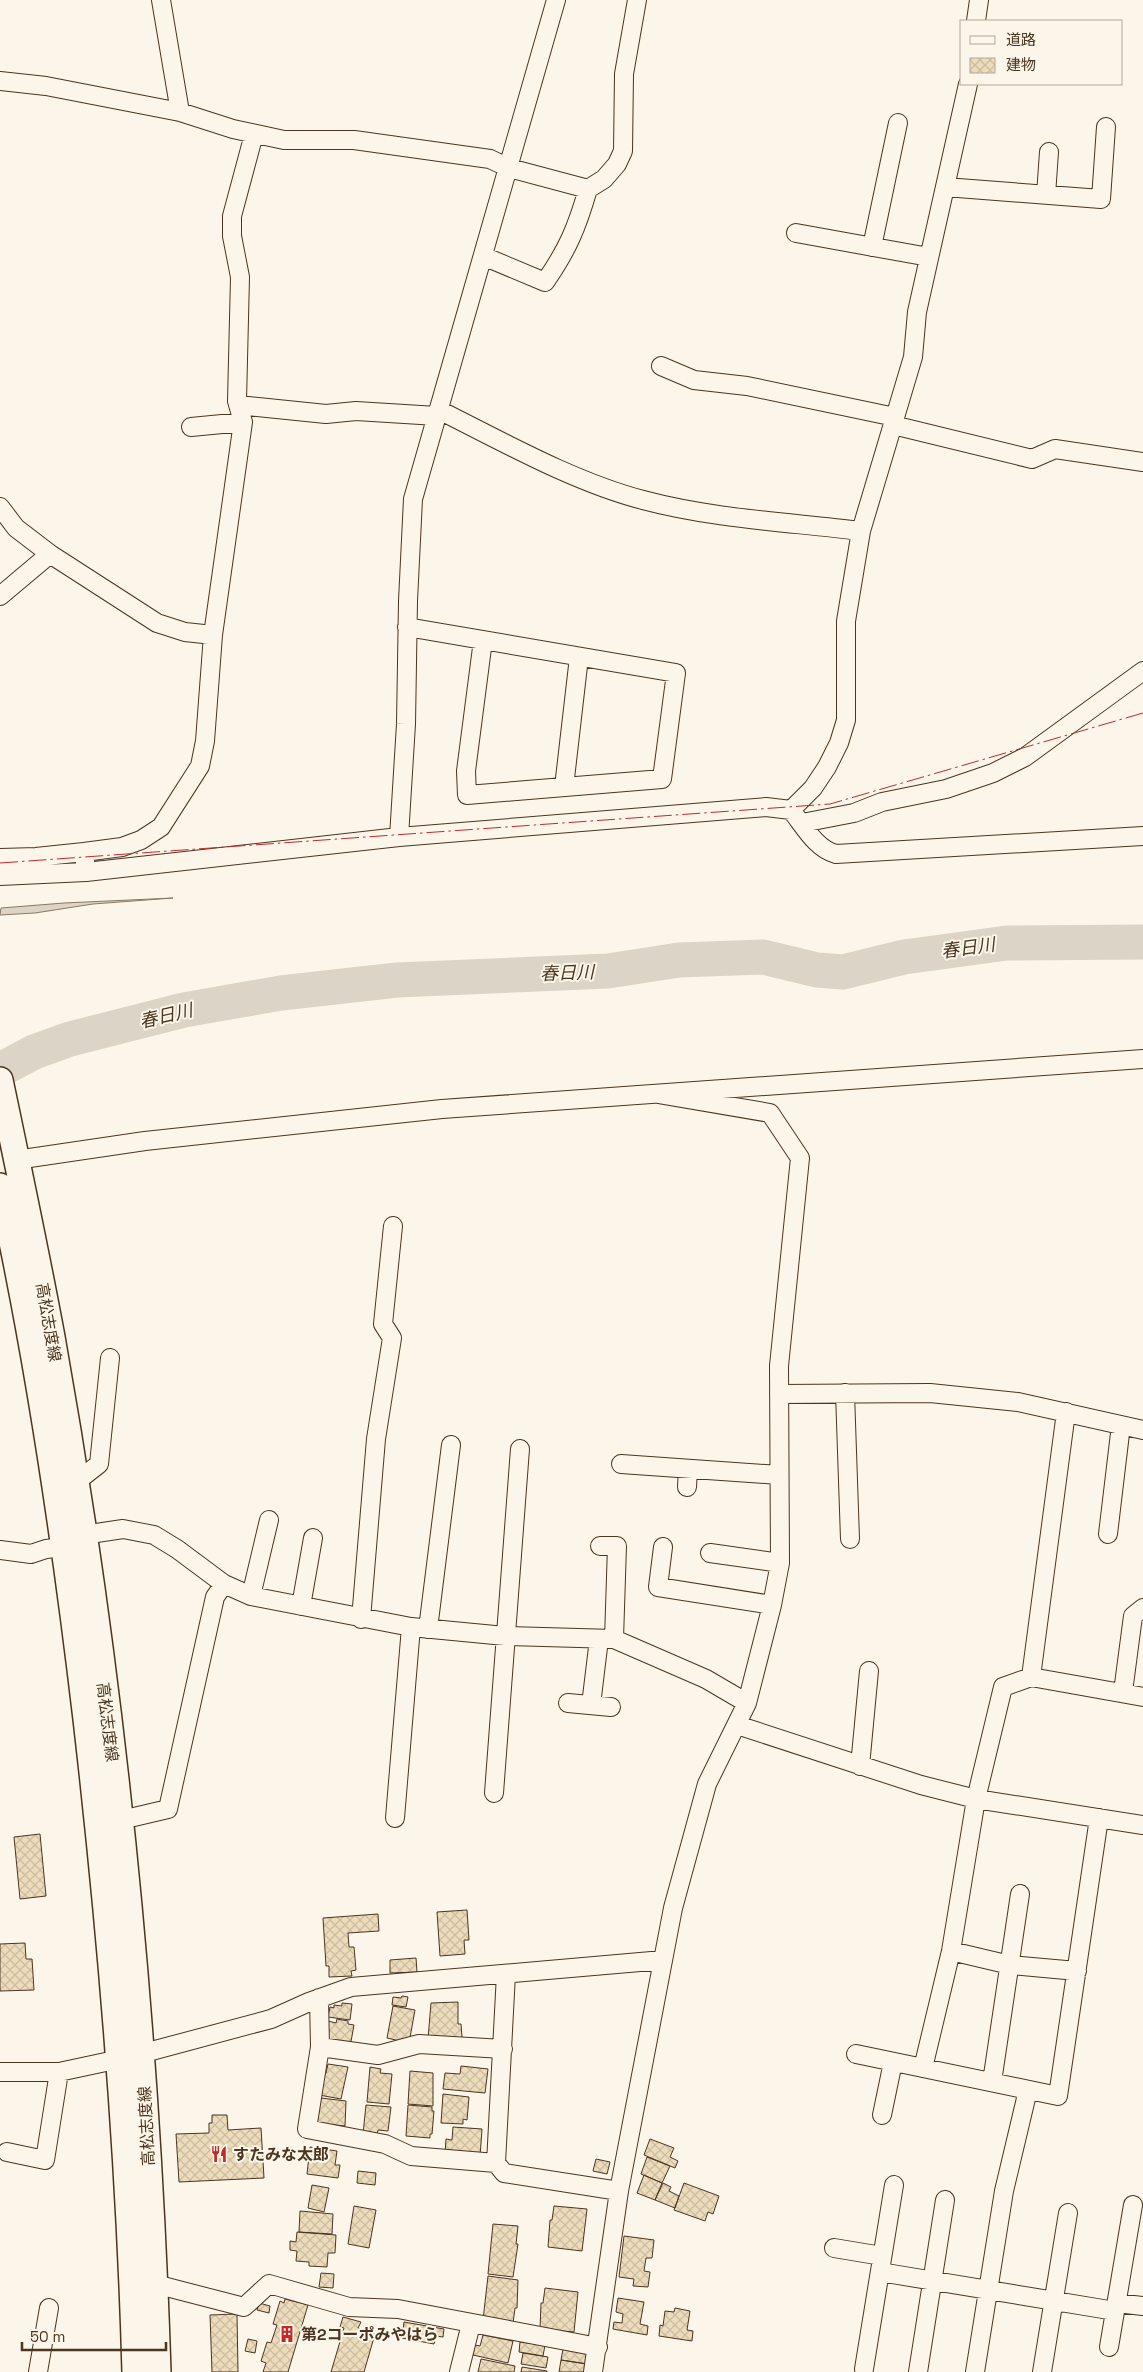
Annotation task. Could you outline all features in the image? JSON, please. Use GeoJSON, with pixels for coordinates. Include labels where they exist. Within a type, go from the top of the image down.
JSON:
{"type":"FeatureCollection","features":[{"type":"Feature","properties":{"kind":"main road","name":"高松志度線"},"geometry":{"type":"LineString","coordinates":[[0,1080],[52,1339],[76,1482],[74,1541]]}},
{"type":"Feature","properties":{"kind":"main road","name":"高松志度線"},"geometry":{"type":"LineString","coordinates":[[0,1186],[74,1541],[102,1856],[130,2056],[155,2284],[158,2372]]}},
{"type":"Feature","properties":{"kind":"main road","name":"高松志度線"},"geometry":{"type":"LineString","coordinates":[[130,2056],[135,2372]]}},
{"type":"Feature","properties":{"kind":"street"},"geometry":{"type":"LineString","coordinates":[[161,0],[180,112]]}},
{"type":"Feature","properties":{"kind":"street"},"geometry":{"type":"LineString","coordinates":[[399,837],[406,724],[407,627],[413,499],[556,0]]}},
{"type":"Feature","properties":{"kind":"street"},"geometry":{"type":"LineString","coordinates":[[483,256],[545,282],[562,258],[576,229],[588,189],[604,179],[617,164],[623,151],[624,74],[637,0]]}},
{"type":"Feature","properties":{"kind":"street"},"geometry":{"type":"LineString","coordinates":[[976,20],[979,0]]}},
{"type":"Feature","properties":{"kind":"street"},"geometry":{"type":"LineString","coordinates":[[0,81],[46,86],[180,112],[233,129],[284,140],[354,140],[490,159],[509,168],[588,189]]}},
{"type":"Feature","properties":{"kind":"street"},"geometry":{"type":"LineString","coordinates":[[796,817],[827,767],[839,743],[846,720],[846,621],[861,531],[912,357],[917,312],[968,85]]}},
{"type":"Feature","properties":{"kind":"street"},"geometry":{"type":"LineString","coordinates":[[872,247],[898,123]]}},
{"type":"Feature","properties":{"kind":"street"},"geometry":{"type":"LineString","coordinates":[[946,187],[1101,199],[1106,127]]}},
{"type":"Feature","properties":{"kind":"street"},"geometry":{"type":"LineString","coordinates":[[0,858],[36,857],[84,852],[122,847],[141,840],[161,827],[200,766],[205,741],[213,635],[240,414],[240,277],[232,236],[232,216],[254,134]]}},
{"type":"Feature","properties":{"kind":"street"},"geometry":{"type":"LineString","coordinates":[[1046,195],[1049,152]]}},
{"type":"Feature","properties":{"kind":"street"},"geometry":{"type":"LineString","coordinates":[[796,233],[930,257]]}},
{"type":"Feature","properties":{"kind":"street"},"geometry":{"type":"LineString","coordinates":[[661,366],[694,380],[747,386],[894,421],[967,445],[1032,459],[1055,449],[1143,462]]}},
{"type":"Feature","properties":{"kind":"street"},"geometry":{"type":"LineString","coordinates":[[191,427],[240,414],[326,414],[356,410],[438,413],[544,462],[643,500],[718,514],[861,531]]}},
{"type":"Feature","properties":{"kind":"street"},"geometry":{"type":"LineString","coordinates":[[0,507],[16,528],[50,554],[157,623],[185,632],[213,635]]}},
{"type":"Feature","properties":{"kind":"street"},"geometry":{"type":"LineString","coordinates":[[0,596],[50,554]]}},
{"type":"Feature","properties":{"kind":"street"},"geometry":{"type":"LineString","coordinates":[[407,627],[483,640],[676,674],[662,779],[466,795],[466,772],[483,640]]}},
{"type":"Feature","properties":{"kind":"street"},"geometry":{"type":"LineString","coordinates":[[564,787],[579,657]]}},
{"type":"Feature","properties":{"kind":"street"},"geometry":{"type":"LineString","coordinates":[[0,876],[86,872],[399,837],[766,807],[796,817],[854,813],[882,802],[946,789],[993,773],[1025,758],[1143,671]]}},
{"type":"Feature","properties":{"kind":"street"},"geometry":{"type":"LineString","coordinates":[[796,817],[819,846],[827,852],[836,854],[1143,836]]}},
{"type":"Feature","properties":{"kind":"street"},"geometry":{"type":"LineString","coordinates":[[84,852],[86,872]]}},
{"type":"Feature","properties":{"kind":"street"},"geometry":{"type":"LineString","coordinates":[[15,1153],[442,1109],[1143,1059]]}},
{"type":"Feature","properties":{"kind":"street"},"geometry":{"type":"LineString","coordinates":[[593,2372],[619,2191],[673,1908],[707,1784],[747,1703],[772,1605],[780,1563],[782,1512],[779,1474],[779,1366],[800,1158],[770,1113],[658,1094]]}},
{"type":"Feature","properties":{"kind":"street"},"geometry":{"type":"LineString","coordinates":[[361,1619],[376,1439],[392,1338],[383,1324],[393,1226]]}},
{"type":"Feature","properties":{"kind":"street"},"geometry":{"type":"LineString","coordinates":[[76,1482],[99,1464],[110,1358]]}},
{"type":"Feature","properties":{"kind":"street"},"geometry":{"type":"LineString","coordinates":[[845,1393],[850,1539]]}},
{"type":"Feature","properties":{"kind":"street"},"geometry":{"type":"LineString","coordinates":[[779,1394],[930,1393],[1018,1402],[1143,1430]]}},
{"type":"Feature","properties":{"kind":"street"},"geometry":{"type":"LineString","coordinates":[[1031,1677],[1066,1412]]}},
{"type":"Feature","properties":{"kind":"street"},"geometry":{"type":"LineString","coordinates":[[1108,1534],[1121,1424]]}},
{"type":"Feature","properties":{"kind":"street"},"geometry":{"type":"LineString","coordinates":[[395,1818],[420,1628],[451,1445]]}},
{"type":"Feature","properties":{"kind":"street"},"geometry":{"type":"LineString","coordinates":[[494,1794],[520,1449]]}},
{"type":"Feature","properties":{"kind":"street"},"geometry":{"type":"LineString","coordinates":[[620,1464],[779,1474]]}},
{"type":"Feature","properties":{"kind":"street"},"geometry":{"type":"LineString","coordinates":[[687,1487],[688,1469]]}},
{"type":"Feature","properties":{"kind":"street"},"geometry":{"type":"LineString","coordinates":[[251,1596],[269,1520]]}},
{"type":"Feature","properties":{"kind":"street"},"geometry":{"type":"LineString","coordinates":[[0,1550],[31,1554],[123,1529],[154,1535],[177,1549],[224,1584],[251,1596],[361,1619],[420,1628],[506,1636],[606,1639],[706,1679],[747,1703]]}},
{"type":"Feature","properties":{"kind":"street"},"geometry":{"type":"LineString","coordinates":[[301,1606],[313,1538]]}},
{"type":"Feature","properties":{"kind":"street"},"geometry":{"type":"LineString","coordinates":[[591,1705],[606,1639],[617,1546],[600,1546]]}},
{"type":"Feature","properties":{"kind":"street"},"geometry":{"type":"LineString","coordinates":[[663,1547],[658,1587],[772,1605]]}},
{"type":"Feature","properties":{"kind":"street"},"geometry":{"type":"LineString","coordinates":[[710,1553],[780,1563]]}},
{"type":"Feature","properties":{"kind":"street"},"geometry":{"type":"LineString","coordinates":[[134,1817],[168,1809],[216,1597],[224,1584]]}},
{"type":"Feature","properties":{"kind":"street"},"geometry":{"type":"LineString","coordinates":[[1123,1692],[1133,1616],[1143,1608]]}},
{"type":"Feature","properties":{"kind":"street"},"geometry":{"type":"LineString","coordinates":[[860,1766],[869,1671]]}},
{"type":"Feature","properties":{"kind":"street"},"geometry":{"type":"LineString","coordinates":[[923,2068],[951,1951],[976,1799],[1003,1687],[1031,1677],[1143,1697]]}},
{"type":"Feature","properties":{"kind":"street"},"geometry":{"type":"LineString","coordinates":[[568,1703],[611,1707]]}},
{"type":"Feature","properties":{"kind":"street"},"geometry":{"type":"LineString","coordinates":[[737,1725],[921,1785],[976,1799],[1143,1825]]}},
{"type":"Feature","properties":{"kind":"street"},"geometry":{"type":"LineString","coordinates":[[856,2054],[1058,2096],[1099,1818]]}},
{"type":"Feature","properties":{"kind":"street"},"geometry":{"type":"LineString","coordinates":[[992,2082],[1020,1894]]}},
{"type":"Feature","properties":{"kind":"street"},"geometry":{"type":"LineString","coordinates":[[951,1951],[1010,1965],[1077,1971]]}},
{"type":"Feature","properties":{"kind":"street"},"geometry":{"type":"LineString","coordinates":[[0,2072],[59,2072],[130,2056],[271,2019],[319,1998],[351,1987],[663,1960]]}},
{"type":"Feature","properties":{"kind":"street"},"geometry":{"type":"LineString","coordinates":[[506,1974],[496,2163],[504,2173],[619,2191]]}},
{"type":"Feature","properties":{"kind":"street"},"geometry":{"type":"LineString","coordinates":[[319,1998],[320,2047],[307,2129],[385,2144],[411,2156],[496,2163]]}},
{"type":"Feature","properties":{"kind":"street"},"geometry":{"type":"LineString","coordinates":[[320,2047],[378,2055],[419,2044],[503,2049]]}},
{"type":"Feature","properties":{"kind":"street"},"geometry":{"type":"LineString","coordinates":[[882,2115],[893,2062]]}},
{"type":"Feature","properties":{"kind":"street"},"geometry":{"type":"LineString","coordinates":[[7,2152],[45,2160],[59,2072]]}},
{"type":"Feature","properties":{"kind":"street"},"geometry":{"type":"LineString","coordinates":[[975,2372],[1004,2191],[1028,2090]]}},
{"type":"Feature","properties":{"kind":"street"},"geometry":{"type":"LineString","coordinates":[[864,2369],[894,2185]]}},
{"type":"Feature","properties":{"kind":"street"},"geometry":{"type":"LineString","coordinates":[[918,2372],[945,2200]]}},
{"type":"Feature","properties":{"kind":"street"},"geometry":{"type":"LineString","coordinates":[[1110,2347],[1133,2206]]}},
{"type":"Feature","properties":{"kind":"street"},"geometry":{"type":"LineString","coordinates":[[1042,2372],[1068,2213]]}},
{"type":"Feature","properties":{"kind":"street"},"geometry":{"type":"LineString","coordinates":[[834,2248],[932,2281],[1054,2301],[1116,2307],[1143,2306]]}},
{"type":"Feature","properties":{"kind":"street"},"geometry":{"type":"LineString","coordinates":[[155,2284],[244,2307],[269,2284],[349,2307],[398,2309],[598,2347]]}},
{"type":"Feature","properties":{"kind":"street"},"geometry":{"type":"LineString","coordinates":[[38,2372],[49,2308]]}},
{"type":"Feature","properties":{"kind":"street"},"geometry":{"type":"LineString","coordinates":[[459,2372],[471,2324]]}},
{"type":"Feature","properties":{"kind":"shaded area"},"geometry":{"type":"Polygon","coordinates":[[[173,898],[93,904],[35,913],[0,915],[1,908],[173,898]]]}},
{"type":"Feature","properties":{"kind":"building"},"geometry":{"type":"Polygon","coordinates":[[[40,1834],[46,1896],[20,1899],[14,1837],[40,1834]]]}},
{"type":"Feature","properties":{"kind":"building"},"geometry":{"type":"Polygon","coordinates":[[[467,1910],[469,1940],[464,1940],[465,1954],[440,1956],[437,1912],[467,1910]]]}},
{"type":"Feature","properties":{"kind":"building"},"geometry":{"type":"Polygon","coordinates":[[[378,1914],[379,1931],[348,1933],[349,1947],[354,1947],[356,1970],[351,1971],[352,1976],[329,1977],[329,1966],[326,1966],[323,1918],[378,1914]]]}},
{"type":"Feature","properties":{"kind":"building"},"geometry":{"type":"Polygon","coordinates":[[[25,1943],[26,1959],[32,1959],[34,1990],[0,1991],[0,1944],[25,1943]]]}},
{"type":"Feature","properties":{"kind":"building"},"geometry":{"type":"Polygon","coordinates":[[[416,1958],[417,1972],[390,1973],[390,1960],[416,1958]]]}},
{"type":"Feature","properties":{"kind":"building"},"geometry":{"type":"Polygon","coordinates":[[[402,1996],[408,1997],[406,2007],[392,2005],[393,1997],[401,1998],[402,1996]]]}},
{"type":"Feature","properties":{"kind":"building"},"geometry":{"type":"Polygon","coordinates":[[[458,2002],[458,2024],[461,2024],[462,2038],[428,2039],[431,2003],[458,2002]]]}},
{"type":"Feature","properties":{"kind":"building"},"geometry":{"type":"Polygon","coordinates":[[[342,2003],[352,2004],[350,2020],[328,2017],[330,2007],[334,2008],[334,2005],[342,2006],[342,2003]]]}},
{"type":"Feature","properties":{"kind":"building"},"geometry":{"type":"Polygon","coordinates":[[[393,2006],[415,2010],[409,2043],[387,2038],[393,2006]]]}},
{"type":"Feature","properties":{"kind":"building"},"geometry":{"type":"Polygon","coordinates":[[[337,2019],[348,2021],[348,2024],[354,2025],[350,2047],[324,2042],[328,2021],[336,2023],[337,2019]]]}},
{"type":"Feature","properties":{"kind":"building"},"geometry":{"type":"Polygon","coordinates":[[[328,2064],[348,2067],[341,2099],[319,2095],[322,2072],[326,2073],[328,2064]]]}},
{"type":"Feature","properties":{"kind":"building"},"geometry":{"type":"Polygon","coordinates":[[[461,2066],[488,2069],[485,2093],[443,2089],[445,2073],[460,2074],[461,2066]]]}},
{"type":"Feature","properties":{"kind":"building"},"geometry":{"type":"Polygon","coordinates":[[[370,2067],[381,2069],[380,2073],[392,2074],[389,2104],[367,2102],[370,2067]]]}},
{"type":"Feature","properties":{"kind":"building"},"geometry":{"type":"Polygon","coordinates":[[[410,2071],[433,2073],[433,2106],[408,2104],[410,2071]]]}},
{"type":"Feature","properties":{"kind":"building"},"geometry":{"type":"Polygon","coordinates":[[[443,2094],[469,2097],[467,2120],[463,2119],[463,2124],[441,2123],[443,2094]]]}},
{"type":"Feature","properties":{"kind":"building"},"geometry":{"type":"Polygon","coordinates":[[[321,2098],[346,2101],[345,2126],[317,2123],[321,2098]]]}},
{"type":"Feature","properties":{"kind":"building"},"geometry":{"type":"Polygon","coordinates":[[[366,2105],[391,2107],[388,2131],[378,2130],[377,2135],[363,2134],[366,2105]]]}},
{"type":"Feature","properties":{"kind":"building"},"geometry":{"type":"Polygon","coordinates":[[[408,2105],[432,2107],[432,2111],[434,2111],[430,2138],[406,2136],[408,2105]]]}},
{"type":"Feature","properties":{"kind":"building"},"geometry":{"type":"Polygon","coordinates":[[[212,2115],[227,2115],[228,2130],[261,2128],[264,2178],[179,2182],[176,2134],[209,2133],[209,2123],[212,2123],[212,2115]]]}},
{"type":"Feature","properties":{"kind":"building"},"geometry":{"type":"Polygon","coordinates":[[[453,2127],[482,2129],[480,2157],[445,2154],[446,2139],[452,2140],[453,2127]]]}},
{"type":"Feature","properties":{"kind":"building"},"geometry":{"type":"Polygon","coordinates":[[[650,2139],[674,2148],[670,2157],[678,2161],[675,2168],[644,2155],[650,2139]]]}},
{"type":"Feature","properties":{"kind":"building"},"geometry":{"type":"Polygon","coordinates":[[[310,2147],[337,2151],[335,2165],[340,2165],[338,2178],[307,2174],[310,2147]]]}},
{"type":"Feature","properties":{"kind":"building"},"geometry":{"type":"Polygon","coordinates":[[[647,2157],[670,2166],[662,2183],[641,2174],[647,2157]]]}},
{"type":"Feature","properties":{"kind":"building"},"geometry":{"type":"Polygon","coordinates":[[[596,2159],[610,2162],[607,2174],[593,2171],[596,2159]]]}},
{"type":"Feature","properties":{"kind":"building"},"geometry":{"type":"Polygon","coordinates":[[[358,2171],[376,2173],[375,2185],[357,2183],[358,2171]]]}},
{"type":"Feature","properties":{"kind":"building"},"geometry":{"type":"Polygon","coordinates":[[[644,2175],[662,2183],[655,2200],[637,2193],[644,2175]]]}},
{"type":"Feature","properties":{"kind":"building"},"geometry":{"type":"Polygon","coordinates":[[[663,2183],[671,2187],[669,2191],[679,2196],[675,2208],[655,2200],[663,2183]]]}},
{"type":"Feature","properties":{"kind":"building"},"geometry":{"type":"Polygon","coordinates":[[[684,2183],[719,2196],[713,2214],[708,2212],[705,2221],[674,2210],[684,2183]]]}},
{"type":"Feature","properties":{"kind":"building"},"geometry":{"type":"Polygon","coordinates":[[[312,2185],[329,2188],[324,2212],[308,2208],[312,2185]]]}},
{"type":"Feature","properties":{"kind":"building"},"geometry":{"type":"Polygon","coordinates":[[[354,2206],[376,2210],[369,2248],[348,2244],[354,2206]]]}},
{"type":"Feature","properties":{"kind":"building"},"geometry":{"type":"Polygon","coordinates":[[[554,2206],[587,2209],[582,2251],[548,2247],[550,2220],[552,2220],[554,2206]]]}},
{"type":"Feature","properties":{"kind":"building"},"geometry":{"type":"Polygon","coordinates":[[[300,2211],[333,2214],[332,2234],[299,2232],[300,2211]]]}},
{"type":"Feature","properties":{"kind":"building"},"geometry":{"type":"Polygon","coordinates":[[[493,2224],[518,2226],[516,2244],[518,2244],[513,2277],[488,2274],[493,2224]]]}},
{"type":"Feature","properties":{"kind":"building"},"geometry":{"type":"Polygon","coordinates":[[[297,2232],[336,2235],[335,2253],[328,2253],[327,2267],[309,2266],[309,2262],[296,2261],[297,2251],[290,2250],[290,2241],[296,2242],[297,2232]]]}},
{"type":"Feature","properties":{"kind":"building"},"geometry":{"type":"Polygon","coordinates":[[[624,2236],[654,2240],[652,2258],[646,2258],[644,2271],[650,2272],[648,2287],[633,2286],[634,2279],[619,2277],[624,2236]]]}},
{"type":"Feature","properties":{"kind":"building"},"geometry":{"type":"Polygon","coordinates":[[[321,2273],[334,2274],[333,2288],[319,2287],[321,2273]]]}},
{"type":"Feature","properties":{"kind":"building"},"geometry":{"type":"Polygon","coordinates":[[[488,2276],[518,2280],[517,2308],[515,2308],[513,2323],[483,2320],[488,2276]]]}},
{"type":"Feature","properties":{"kind":"building"},"geometry":{"type":"Polygon","coordinates":[[[545,2288],[578,2292],[574,2332],[540,2329],[541,2303],[543,2303],[545,2288]]]}},
{"type":"Feature","properties":{"kind":"building"},"geometry":{"type":"Polygon","coordinates":[[[618,2298],[644,2302],[640,2324],[648,2326],[647,2335],[613,2329],[614,2322],[622,2323],[623,2314],[616,2312],[618,2298]]]}},
{"type":"Feature","properties":{"kind":"building","name":"第2コーポみやはら"},"geometry":{"type":"Polygon","coordinates":[[[285,2299],[308,2305],[288,2372],[263,2372],[266,2363],[261,2361],[267,2342],[271,2343],[277,2325],[273,2324],[280,2301],[284,2303],[285,2299]]]}},
{"type":"Feature","properties":{"kind":"building"},"geometry":{"type":"Polygon","coordinates":[[[259,2303],[270,2306],[269,2313],[257,2310],[259,2303]]]}},
{"type":"Feature","properties":{"kind":"building"},"geometry":{"type":"Polygon","coordinates":[[[675,2308],[690,2311],[687,2330],[693,2331],[692,2341],[659,2336],[660,2325],[663,2326],[665,2311],[674,2312],[675,2308]]]}},
{"type":"Feature","properties":{"kind":"building"},"geometry":{"type":"Polygon","coordinates":[[[237,2314],[238,2372],[212,2372],[210,2315],[237,2314]]]}},
{"type":"Feature","properties":{"kind":"building"},"geometry":{"type":"Polygon","coordinates":[[[343,2317],[361,2322],[358,2328],[375,2334],[364,2372],[331,2372],[344,2328],[340,2327],[343,2317]]]}},
{"type":"Feature","properties":{"kind":"building"},"geometry":{"type":"Polygon","coordinates":[[[404,2322],[444,2329],[443,2337],[436,2336],[434,2344],[402,2338],[404,2322]]]}},
{"type":"Feature","properties":{"kind":"building"},"geometry":{"type":"Polygon","coordinates":[[[483,2335],[513,2341],[508,2363],[473,2355],[475,2345],[480,2346],[483,2335]]]}},
{"type":"Feature","properties":{"kind":"building"},"geometry":{"type":"Polygon","coordinates":[[[248,2339],[257,2341],[255,2353],[245,2351],[248,2339]]]}},
{"type":"Feature","properties":{"kind":"building"},"geometry":{"type":"Polygon","coordinates":[[[520,2342],[545,2345],[543,2356],[519,2352],[520,2342]]]}},
{"type":"Feature","properties":{"kind":"building"},"geometry":{"type":"Polygon","coordinates":[[[563,2349],[588,2353],[587,2364],[561,2360],[563,2349]]]}},
{"type":"Feature","properties":{"kind":"building"},"geometry":{"type":"Polygon","coordinates":[[[523,2353],[548,2357],[546,2368],[521,2364],[523,2353]]]}},
{"type":"Feature","properties":{"kind":"building"},"geometry":{"type":"Polygon","coordinates":[[[481,2359],[515,2366],[514,2372],[478,2372],[481,2359]]]}},
{"type":"Feature","properties":{"kind":"building"},"geometry":{"type":"Polygon","coordinates":[[[561,2360],[587,2364],[585,2372],[559,2372],[561,2360]]]}},
{"type":"Feature","properties":{"kind":"building"},"geometry":{"type":"Polygon","coordinates":[[[522,2367],[547,2371],[547,2372],[521,2372],[522,2367]]]}},
{"type":"Feature","properties":{"kind":"waterway","name":"春日川"},"geometry":{"type":"LineString","coordinates":[[0,1070],[34,1052],[70,1039],[184,1010],[281,993],[397,980],[608,971],[679,960],[763,957],[817,970],[843,972],[904,957],[1007,943],[1143,942]]}},
{"type":"Feature","properties":{"kind":"power"},"geometry":{"type":"LineString","coordinates":[[0,863],[830,804],[1143,713]]}},
{"type":"Feature","properties":{"kind":"place","name":"すたみな太郎"},"geometry":{"type":"Point","coordinates":[219,2154]}},
{"type":"Feature","properties":{"kind":"place","name":"第2コーポみやはら"},"geometry":{"type":"Point","coordinates":[287,2334]}}]}
